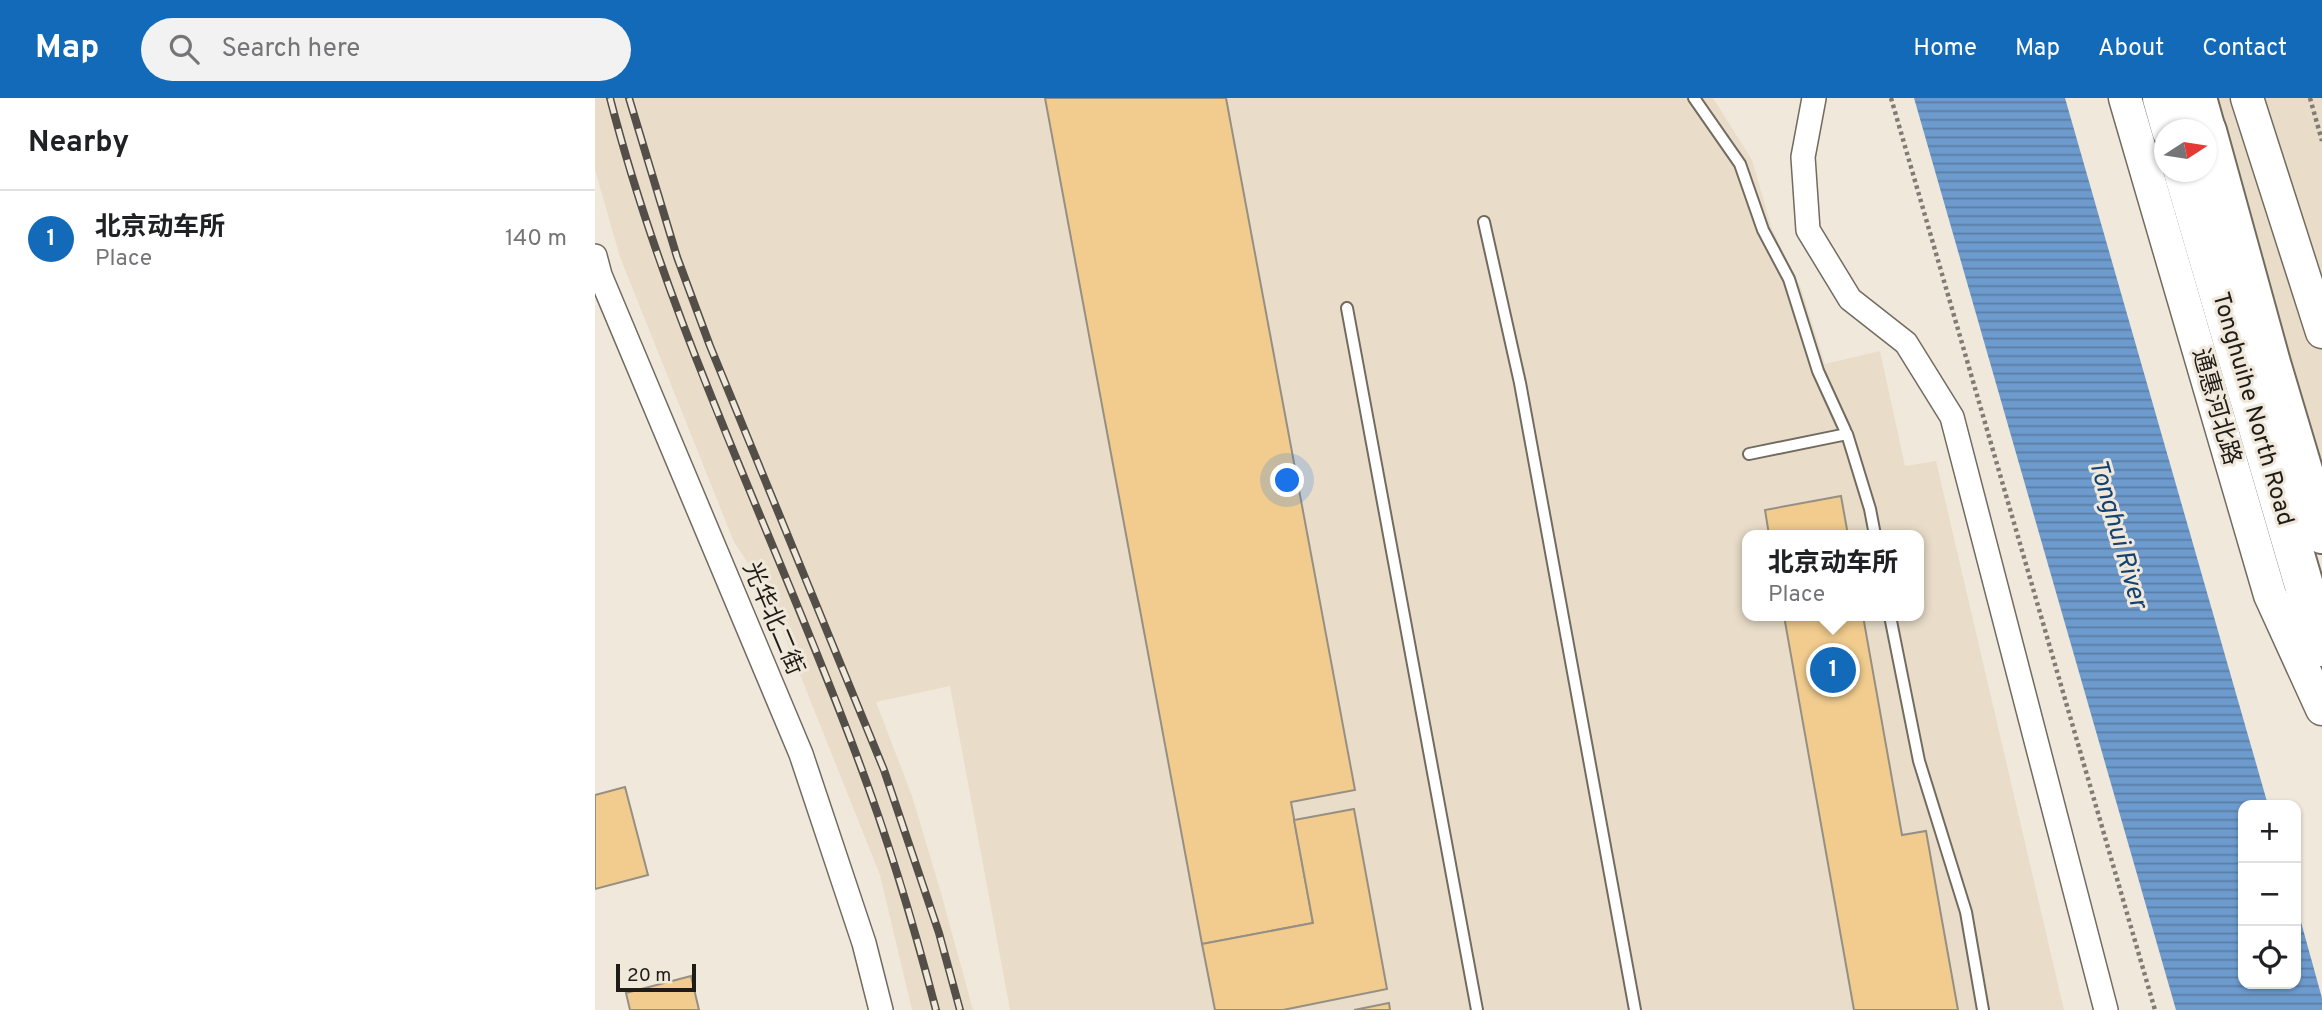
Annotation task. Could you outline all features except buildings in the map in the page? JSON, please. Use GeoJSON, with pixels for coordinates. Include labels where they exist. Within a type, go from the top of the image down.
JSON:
{"type":"FeatureCollection","features":[{"type":"Feature","properties":{"kind":"highway"},"geometry":{"type":"LineString","coordinates":[[2162,98],[2168,119]]}},
{"type":"Feature","properties":{"kind":"highway","name":"Tonghuihe North Road"},"geometry":{"type":"LineString","coordinates":[[2197,98],[2203,119]]}},
{"type":"Feature","properties":{"kind":"highway","name":"Tonghuihe North Road"},"geometry":{"type":"LineString","coordinates":[[2217,169],[2322,534]]}},
{"type":"Feature","properties":{"kind":"highway","name":"Tonghuihe North Road"},"geometry":{"type":"LineString","coordinates":[[2186,182],[2322,647]]}},
{"type":"Feature","properties":{"kind":"street"},"geometry":{"type":"LineString","coordinates":[[1814,98],[1803,157],[1808,230],[1850,299],[1906,342],[1952,417],[2106,1010]]}},
{"type":"Feature","properties":{"kind":"street","name":"通惠河北路"},"geometry":{"type":"LineString","coordinates":[[2125,98],[2270,595],[2322,709]]}},
{"type":"Feature","properties":{"kind":"street"},"geometry":{"type":"LineString","coordinates":[[2257,100],[2322,332]]}},
{"type":"Feature","properties":{"kind":"street","name":"光华北二街"},"geometry":{"type":"LineString","coordinates":[[597,269],[801,754],[864,943],[881,1010]]}},
{"type":"Feature","properties":{"kind":"lane"},"geometry":{"type":"LineString","coordinates":[[1694,98],[1740,164],[1763,230],[1789,279],[1818,371],[1845,430]]}},
{"type":"Feature","properties":{"kind":"lane"},"geometry":{"type":"LineString","coordinates":[[1484,222],[1520,383],[1635,1010]]}},
{"type":"Feature","properties":{"kind":"lane"},"geometry":{"type":"LineString","coordinates":[[1347,308],[1477,1010]]}},
{"type":"Feature","properties":{"kind":"lane"},"geometry":{"type":"LineString","coordinates":[[1749,454],[1847,434],[1874,530]]}},
{"type":"Feature","properties":{"kind":"lane"},"geometry":{"type":"LineString","coordinates":[[1892,621],[1919,761],[1966,912],[1983,1010]]}},
{"type":"Feature","properties":{"kind":"path"},"geometry":{"type":"LineString","coordinates":[[1891,98],[2155,1010]]}},
{"type":"Feature","properties":{"kind":"path"},"geometry":{"type":"LineString","coordinates":[[2310,98],[2322,141]]}},
{"type":"Feature","properties":{"kind":"shaded area"},"geometry":{"type":"Polygon","coordinates":[[[595,98],[1713,98],[1752,160],[1772,229],[1801,288],[1825,364],[1880,351],[1905,466],[1936,461],[2064,1010],[1010,1010],[950,686],[876,702],[912,796],[973,1010],[912,1010],[880,875],[767,592],[734,542],[620,257],[595,170],[595,98]]]}},
{"type":"Feature","properties":{"kind":"shaded area"},"geometry":{"type":"Polygon","coordinates":[[[2205,98],[2322,98],[2322,489],[2217,138],[2217,119],[2211,119],[2205,98]]]}},
{"type":"Feature","properties":{"kind":"water","name":"Tonghui River"},"geometry":{"type":"Polygon","coordinates":[[[1914,98],[2065,98],[2267,800],[2238,800],[2238,989],[2301,989],[2301,922],[2322,998],[2322,1010],[2176,1010],[1914,98]]]}},
{"type":"Feature","properties":{"kind":"railway"},"geometry":{"type":"LineString","coordinates":[[610,98],[634,183],[693,351],[827,679],[870,793],[901,885],[936,1010]]}},
{"type":"Feature","properties":{"kind":"railway"},"geometry":{"type":"LineString","coordinates":[[629,98],[677,257],[710,346],[884,770],[939,933],[960,1010]]}},
{"type":"Feature","properties":{"kind":"place","name":"北京动车所"},"geometry":{"type":"Point","coordinates":[1833,670]}}]}
